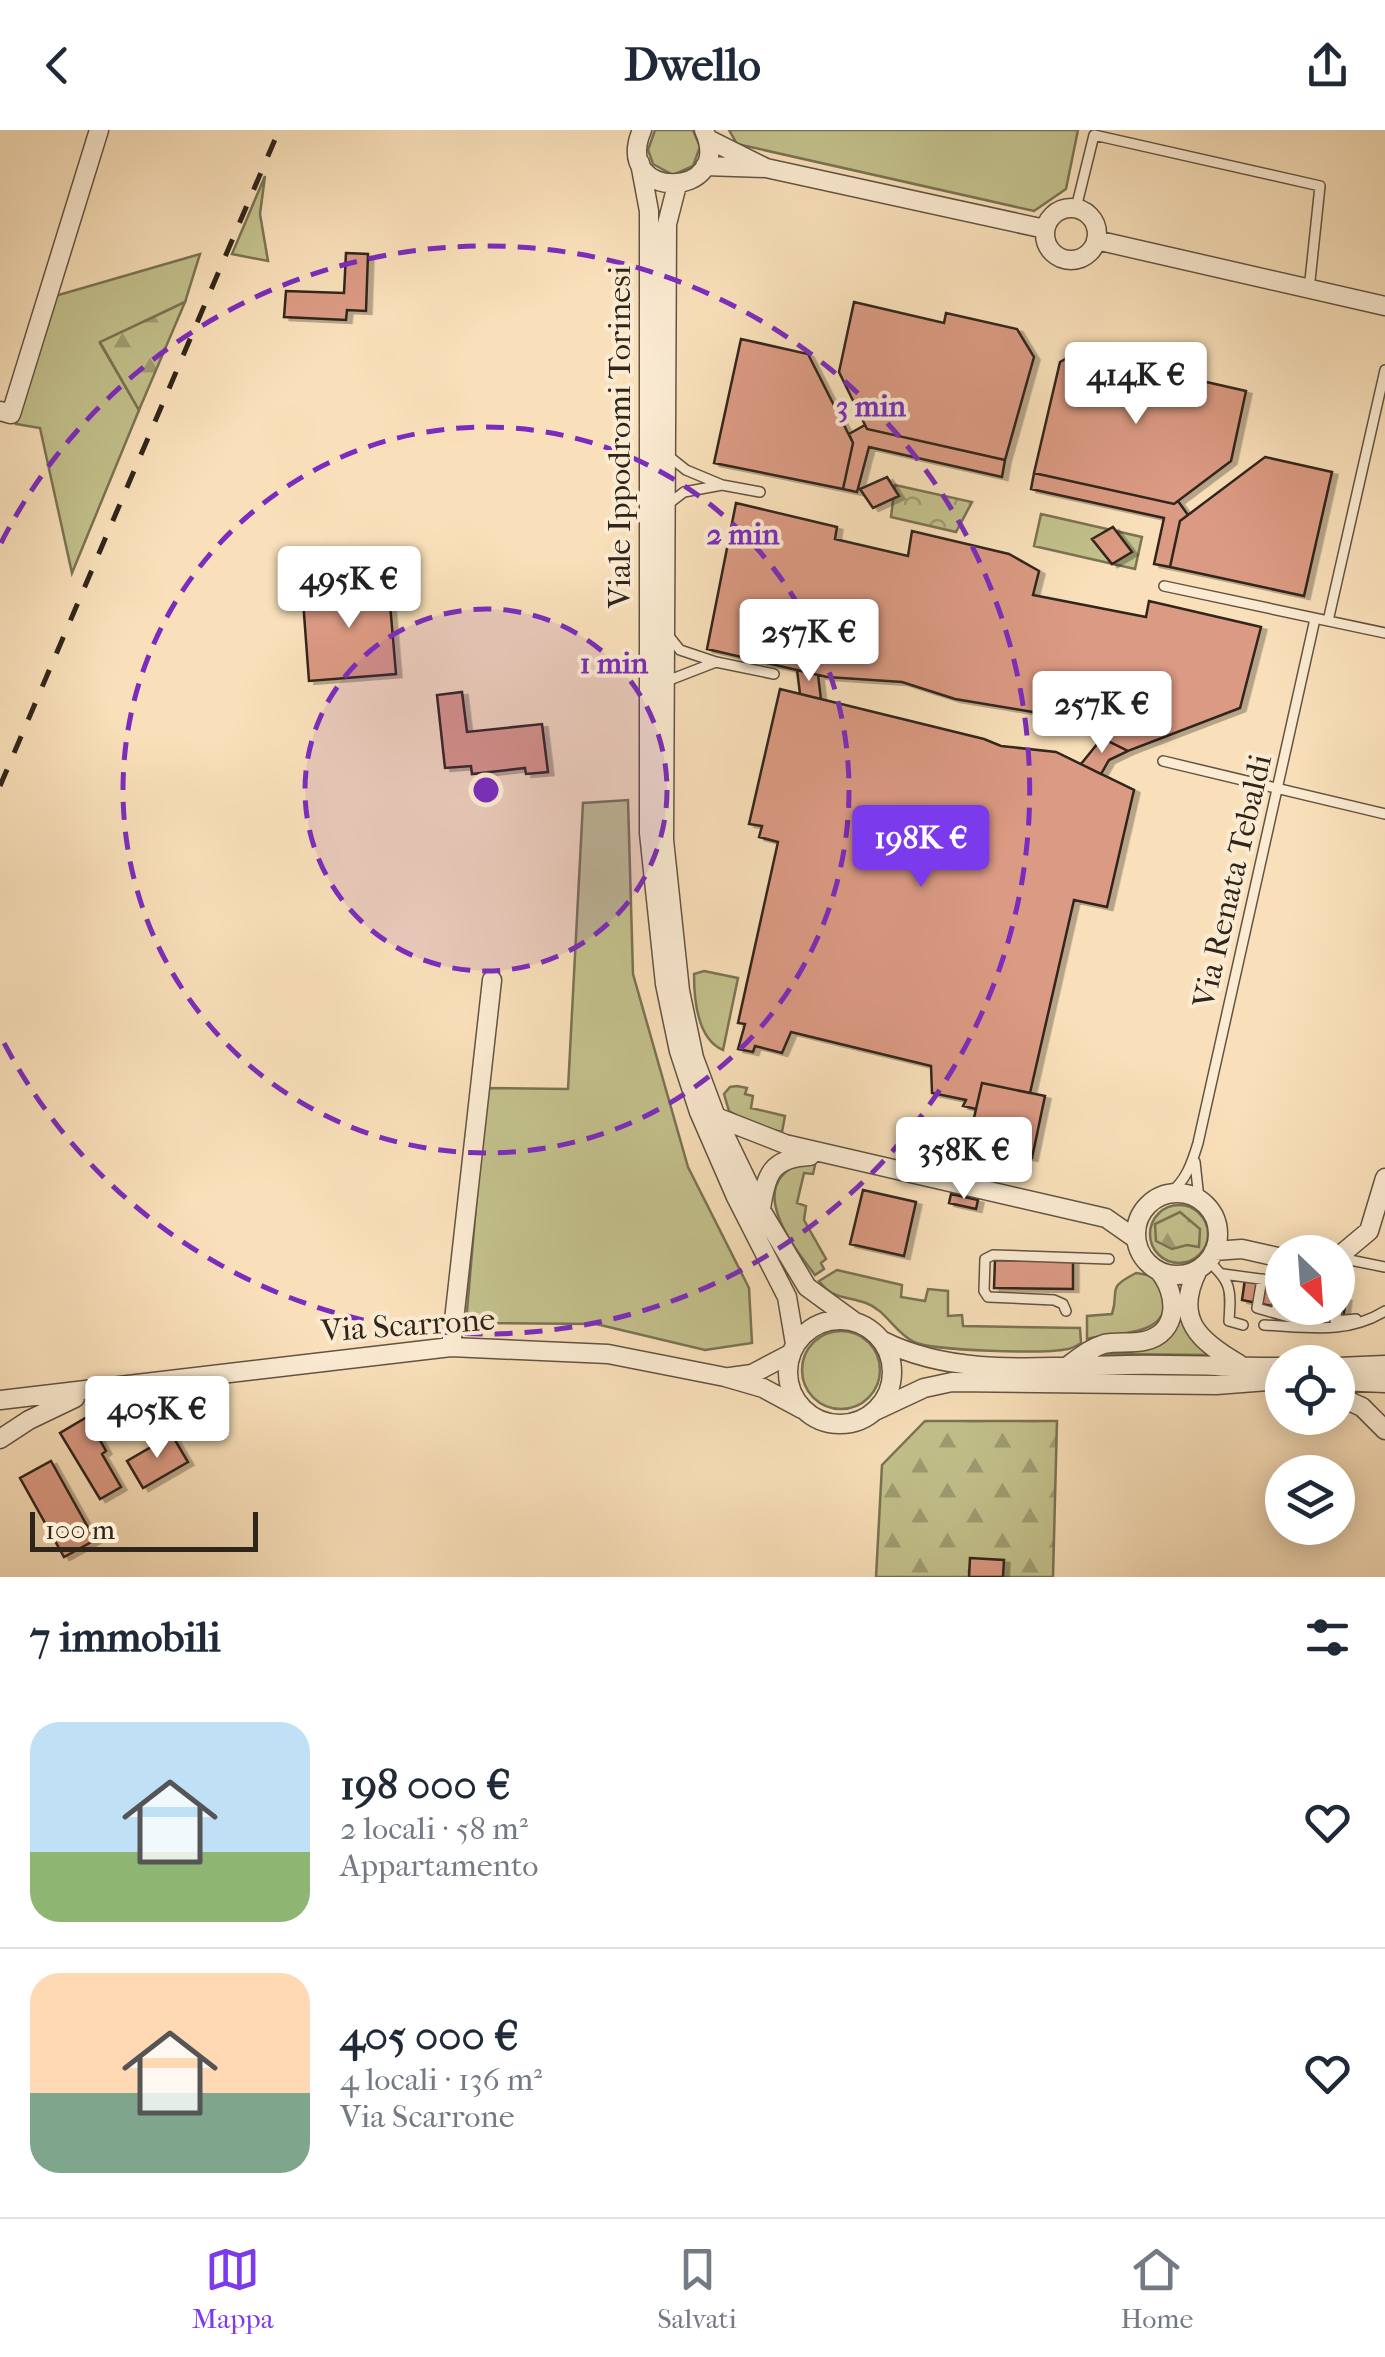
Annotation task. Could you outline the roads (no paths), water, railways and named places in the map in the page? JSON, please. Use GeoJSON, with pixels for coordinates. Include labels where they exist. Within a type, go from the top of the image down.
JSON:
{"type":"FeatureCollection","features":[{"type":"Feature","properties":{"kind":"street"},"geometry":{"type":"LineString","coordinates":[[6,413],[99,130]]}},
{"type":"Feature","properties":{"kind":"street","name":"Viale Ippodromi Torinesi"},"geometry":{"type":"LineString","coordinates":[[642,130],[638,142],[649,211],[648,833],[664,984],[679,1051],[699,1112],[736,1197],[787,1297],[793,1349]]}},
{"type":"Feature","properties":{"kind":"street"},"geometry":{"type":"LineString","coordinates":[[640,164],[655,180],[677,185],[698,175],[705,166],[709,155],[706,135]]}},
{"type":"Feature","properties":{"kind":"street"},"geometry":{"type":"LineString","coordinates":[[706,135],[766,168]]}},
{"type":"Feature","properties":{"kind":"street"},"geometry":{"type":"LineString","coordinates":[[705,166],[766,168],[1045,229]]}},
{"type":"Feature","properties":{"kind":"street","name":"Viale Ippodromi Torinesi"},"geometry":{"type":"LineString","coordinates":[[677,185],[667,224],[663,628],[664,840],[680,991],[694,1058],[716,1117],[761,1210],[808,1286],[855,1322]]}},
{"type":"Feature","properties":{"kind":"street"},"geometry":{"type":"LineString","coordinates":[[1076,208],[1091,216],[1096,240],[1086,255],[1069,260],[1060,258],[1048,246],[1045,229],[1053,214],[1076,208]]}},
{"type":"Feature","properties":{"kind":"street"},"geometry":{"type":"LineString","coordinates":[[1096,240],[1385,306]]}},
{"type":"Feature","properties":{"kind":"street"},"geometry":{"type":"LineString","coordinates":[[451,1347],[492,980]]}},
{"type":"Feature","properties":{"kind":"street"},"geometry":{"type":"LineString","coordinates":[[716,1117],[774,1141],[828,1155],[1106,1218],[1131,1215],[1159,1196],[1179,1192],[1199,1199],[1215,1217],[1218,1229],[1207,1260],[1192,1282],[1192,1324],[1197,1336],[1208,1346],[1244,1367]]}},
{"type":"Feature","properties":{"kind":"street"},"geometry":{"type":"LineString","coordinates":[[761,1210],[765,1182],[782,1161],[795,1156],[828,1155]]}},
{"type":"Feature","properties":{"kind":"street"},"geometry":{"type":"LineString","coordinates":[[1355,1243],[1369,1231],[1385,1178]]}},
{"type":"Feature","properties":{"kind":"street"},"geometry":{"type":"LineString","coordinates":[[1068,1366],[1108,1343],[1148,1340],[1170,1320],[1174,1298],[1168,1281],[1142,1256],[1136,1239],[1144,1209]]}},
{"type":"Feature","properties":{"kind":"street"},"geometry":{"type":"LineString","coordinates":[[1106,1218],[1136,1239]]}},
{"type":"Feature","properties":{"kind":"street"},"geometry":{"type":"LineString","coordinates":[[1218,1229],[1242,1250]]}},
{"type":"Feature","properties":{"kind":"street"},"geometry":{"type":"LineString","coordinates":[[1159,1271],[1178,1275],[1207,1260],[1242,1250],[1265,1255]]}},
{"type":"Feature","properties":{"kind":"street"},"geometry":{"type":"LineString","coordinates":[[1265,1367],[937,1362],[883,1341],[855,1322],[838,1320],[806,1332],[793,1349],[788,1383],[802,1408],[831,1424],[863,1420],[924,1388],[952,1382],[1265,1388]]}},
{"type":"Feature","properties":{"kind":"street"},"geometry":{"type":"LineString","coordinates":[[877,1410],[892,1384],[893,1369],[883,1341]]}},
{"type":"Feature","properties":{"kind":"street","name":"Via Scarrone"},"geometry":{"type":"LineString","coordinates":[[0,1400],[451,1347],[608,1354],[725,1377],[763,1388],[802,1408]]}},
{"type":"Feature","properties":{"kind":"street","name":"Via Scarrone"},"geometry":{"type":"LineString","coordinates":[[725,1377],[752,1374],[793,1349]]}},
{"type":"Feature","properties":{"kind":"street"},"geometry":{"type":"LineString","coordinates":[[1355,1367],[1385,1365]]}},
{"type":"Feature","properties":{"kind":"street"},"geometry":{"type":"LineString","coordinates":[[1355,1381],[1385,1382]]}},
{"type":"Feature","properties":{"kind":"street"},"geometry":{"type":"LineString","coordinates":[[1216,1386],[1265,1382]]}},
{"type":"Feature","properties":{"kind":"street","name":"Via Scarrone"},"geometry":{"type":"LineString","coordinates":[[2,1437],[94,1389]]}},
{"type":"Feature","properties":{"kind":"street"},"geometry":{"type":"LineString","coordinates":[[1355,1404],[1385,1430]]}},
{"type":"Feature","properties":{"kind":"street"},"geometry":{"type":"LineString","coordinates":[[0,1415],[2,1437]]}},
{"type":"Feature","properties":{"kind":"lane"},"geometry":{"type":"LineString","coordinates":[[1076,208],[1094,135],[1320,186],[1309,290]]}},
{"type":"Feature","properties":{"kind":"lane"},"geometry":{"type":"LineString","coordinates":[[1328,621],[1385,370]]}},
{"type":"Feature","properties":{"kind":"lane"},"geometry":{"type":"LineString","coordinates":[[666,454],[686,470],[722,485],[760,492]]}},
{"type":"Feature","properties":{"kind":"lane"},"geometry":{"type":"LineString","coordinates":[[665,506],[684,492],[722,485]]}},
{"type":"Feature","properties":{"kind":"lane"},"geometry":{"type":"LineString","coordinates":[[1164,586],[1385,633]]}},
{"type":"Feature","properties":{"kind":"lane","name":"Via Renata Tebaldi"},"geometry":{"type":"LineString","coordinates":[[1169,1194],[1180,1185],[1195,1154],[1315,619]]}},
{"type":"Feature","properties":{"kind":"lane"},"geometry":{"type":"LineString","coordinates":[[663,628],[680,650],[774,674]]}},
{"type":"Feature","properties":{"kind":"lane"},"geometry":{"type":"LineString","coordinates":[[664,683],[716,662]]}},
{"type":"Feature","properties":{"kind":"lane"},"geometry":{"type":"LineString","coordinates":[[1163,761],[1385,814]]}},
{"type":"Feature","properties":{"kind":"lane","name":"Via Renata Tebaldi"},"geometry":{"type":"LineString","coordinates":[[1195,1154],[1199,1199]]}},
{"type":"Feature","properties":{"kind":"lane"},"geometry":{"type":"LineString","coordinates":[[1066,1311],[1054,1300],[988,1297],[984,1291],[984,1259],[992,1255],[1108,1258]]}},
{"type":"Feature","properties":{"kind":"lane"},"geometry":{"type":"LineString","coordinates":[[1207,1260],[1223,1274],[1230,1287],[1229,1321],[1242,1325]]}},
{"type":"Feature","properties":{"kind":"lane"},"geometry":{"type":"LineString","coordinates":[[1355,1261],[1385,1267]]}},
{"type":"Feature","properties":{"kind":"lane"},"geometry":{"type":"LineString","coordinates":[[1223,1274],[1265,1279]]}},
{"type":"Feature","properties":{"kind":"lane"},"geometry":{"type":"LineString","coordinates":[[1262,1279],[1257,1308],[1265,1310]]}},
{"type":"Feature","properties":{"kind":"lane"},"geometry":{"type":"LineString","coordinates":[[1355,1317],[1385,1308]]}},
{"type":"Feature","properties":{"kind":"lane"},"geometry":{"type":"LineString","coordinates":[[1264,1325],[1344,1329],[1368,1321],[1385,1308]]}},
{"type":"Feature","properties":{"kind":"lane"},"geometry":{"type":"LineString","coordinates":[[1315,1325],[1322,1327]]}},
{"type":"Feature","properties":{"kind":"railway"},"geometry":{"type":"LineString","coordinates":[[0,786],[279,130]]}}]}
